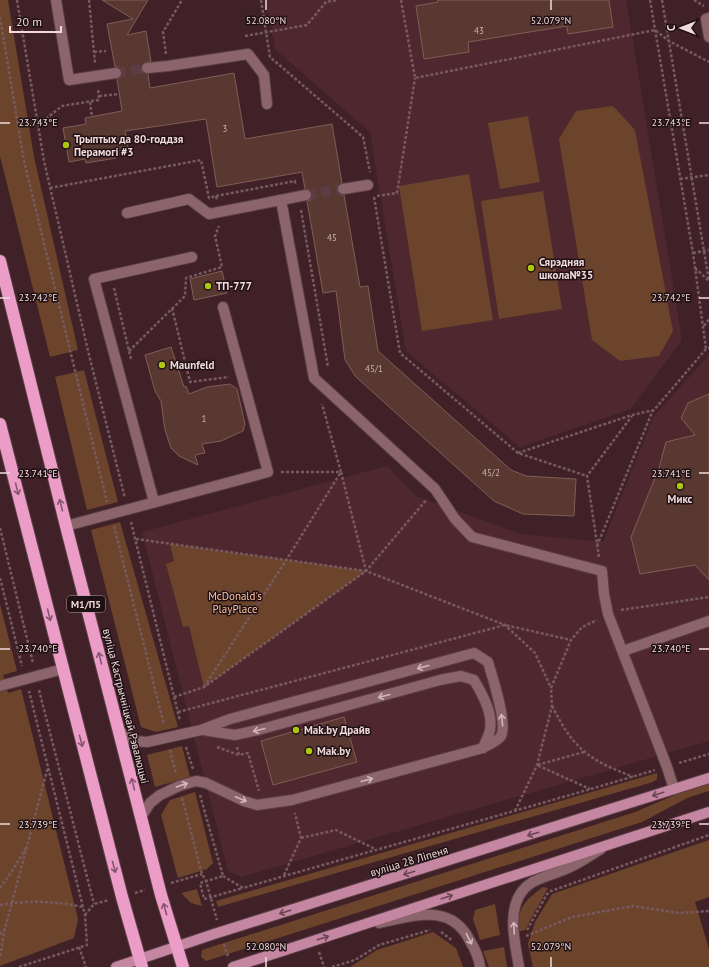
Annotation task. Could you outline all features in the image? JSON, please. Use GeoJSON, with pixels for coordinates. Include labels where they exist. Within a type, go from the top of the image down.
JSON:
{"type":"FeatureCollection","features":[{"type":"Feature","properties":{"kind":"highway","name":"вуліца Кастрычніцкай Рэвалюцыі"},"geometry":{"type":"LineString","coordinates":[[0,261],[66,526],[176,947]]}},
{"type":"Feature","properties":{"kind":"highway"},"geometry":{"type":"LineString","coordinates":[[0,424],[122,897],[141,963]]}},
{"type":"Feature","properties":{"kind":"highway","name":"М1/П5"},"geometry":{"type":"LineString","coordinates":[[176,947],[183,967]]}},
{"type":"Feature","properties":{"kind":"main road","name":"вуліца 28 Ліпеня"},"geometry":{"type":"LineString","coordinates":[[116,967],[141,963],[176,947],[709,778]]}},
{"type":"Feature","properties":{"kind":"main road"},"geometry":{"type":"LineString","coordinates":[[233,967],[709,812]]}},
{"type":"Feature","properties":{"kind":"lane"},"geometry":{"type":"LineString","coordinates":[[56,0],[69,80],[116,73]]}},
{"type":"Feature","properties":{"kind":"lane"},"geometry":{"type":"LineString","coordinates":[[709,18],[706,19],[709,37]]}},
{"type":"Feature","properties":{"kind":"lane"},"geometry":{"type":"LineString","coordinates":[[147,68],[248,54],[264,75],[267,104]]}},
{"type":"Feature","properties":{"kind":"lane"},"geometry":{"type":"LineString","coordinates":[[343,189],[371,185]]}},
{"type":"Feature","properties":{"kind":"lane"},"geometry":{"type":"LineString","coordinates":[[127,213],[189,199],[209,214],[306,195]]}},
{"type":"Feature","properties":{"kind":"lane"},"geometry":{"type":"LineString","coordinates":[[281,200],[314,378],[435,489],[455,518],[472,537],[602,571],[608,614],[667,767],[674,789]]}},
{"type":"Feature","properties":{"kind":"lane"},"geometry":{"type":"LineString","coordinates":[[154,502],[94,279],[192,257]]}},
{"type":"Feature","properties":{"kind":"lane"},"geometry":{"type":"LineString","coordinates":[[66,526],[268,472],[223,307]]}},
{"type":"Feature","properties":{"kind":"lane"},"geometry":{"type":"LineString","coordinates":[[623,651],[709,621]]}},
{"type":"Feature","properties":{"kind":"lane"},"geometry":{"type":"LineString","coordinates":[[119,731],[135,740],[148,742],[182,733],[201,730],[230,719],[474,653],[488,662],[504,722],[502,734],[498,740],[483,748],[292,800],[257,805],[244,801],[206,783],[196,781],[179,786],[160,795],[150,803],[141,817]]}},
{"type":"Feature","properties":{"kind":"lane"},"geometry":{"type":"LineString","coordinates":[[0,686],[25,678],[63,669]]}},
{"type":"Feature","properties":{"kind":"lane"},"geometry":{"type":"LineString","coordinates":[[201,730],[235,735],[440,680],[461,676],[474,680],[484,697],[489,715],[490,730],[483,748]]}},
{"type":"Feature","properties":{"kind":"lane"},"geometry":{"type":"LineString","coordinates":[[518,967],[513,919],[514,910],[520,894],[532,883],[573,866],[604,846]]}},
{"type":"Feature","properties":{"kind":"lane"},"geometry":{"type":"LineString","coordinates":[[344,931],[411,917],[433,914],[443,916],[452,919],[467,933],[476,952],[480,967]]}},
{"type":"Feature","properties":{"kind":"path"},"geometry":{"type":"LineString","coordinates":[[17,0],[44,161],[50,188],[89,355],[182,733],[224,876],[243,888]]}},
{"type":"Feature","properties":{"kind":"path"},"geometry":{"type":"LineString","coordinates":[[168,66],[163,32],[182,0]]}},
{"type":"Feature","properties":{"kind":"path"},"geometry":{"type":"LineString","coordinates":[[260,0],[270,57],[363,137],[400,353],[518,453],[587,476]]}},
{"type":"Feature","properties":{"kind":"path"},"geometry":{"type":"LineString","coordinates":[[245,36],[307,25],[326,2],[337,0]]}},
{"type":"Feature","properties":{"kind":"path"},"geometry":{"type":"LineString","coordinates":[[374,197],[397,193],[415,78],[401,0]]}},
{"type":"Feature","properties":{"kind":"path"},"geometry":{"type":"LineString","coordinates":[[596,548],[654,410],[708,348],[703,327],[695,267],[650,0]]}},
{"type":"Feature","properties":{"kind":"path"},"geometry":{"type":"LineString","coordinates":[[662,0],[709,281]]}},
{"type":"Feature","properties":{"kind":"path"},"geometry":{"type":"LineString","coordinates":[[0,17],[24,161],[110,514],[179,786],[202,874],[211,897]]}},
{"type":"Feature","properties":{"kind":"path"},"geometry":{"type":"LineString","coordinates":[[415,78],[655,30],[669,41],[709,62]]}},
{"type":"Feature","properties":{"kind":"path"},"geometry":{"type":"LineString","coordinates":[[94,52],[106,51]]}},
{"type":"Feature","properties":{"kind":"path"},"geometry":{"type":"LineString","coordinates":[[99,96],[119,94]]}},
{"type":"Feature","properties":{"kind":"path"},"geometry":{"type":"LineString","coordinates":[[90,102],[92,117]]}},
{"type":"Feature","properties":{"kind":"path"},"geometry":{"type":"LineString","coordinates":[[50,188],[201,160],[209,198],[216,196],[221,212],[222,218],[215,236],[222,267],[186,278],[185,296],[129,351]]}},
{"type":"Feature","properties":{"kind":"path"},"geometry":{"type":"LineString","coordinates":[[680,179],[709,175]]}},
{"type":"Feature","properties":{"kind":"path"},"geometry":{"type":"LineString","coordinates":[[692,253],[709,250]]}},
{"type":"Feature","properties":{"kind":"path"},"geometry":{"type":"LineString","coordinates":[[695,267],[709,281]]}},
{"type":"Feature","properties":{"kind":"path"},"geometry":{"type":"LineString","coordinates":[[172,308],[190,382],[242,375]]}},
{"type":"Feature","properties":{"kind":"path"},"geometry":{"type":"LineString","coordinates":[[703,327],[709,319]]}},
{"type":"Feature","properties":{"kind":"path"},"geometry":{"type":"LineString","coordinates":[[314,378],[341,472],[366,571]]}},
{"type":"Feature","properties":{"kind":"path"},"geometry":{"type":"LineString","coordinates":[[518,453],[632,415],[654,410]]}},
{"type":"Feature","properties":{"kind":"path"},"geometry":{"type":"LineString","coordinates":[[602,571],[596,548],[587,476],[632,415]]}},
{"type":"Feature","properties":{"kind":"path"},"geometry":{"type":"LineString","coordinates":[[268,472],[341,472]]}},
{"type":"Feature","properties":{"kind":"path"},"geometry":{"type":"LineString","coordinates":[[204,687],[287,559],[341,472]]}},
{"type":"Feature","properties":{"kind":"path"},"geometry":{"type":"LineString","coordinates":[[174,697],[204,687],[366,571],[435,489]]}},
{"type":"Feature","properties":{"kind":"path"},"geometry":{"type":"LineString","coordinates":[[0,528],[94,904]]}},
{"type":"Feature","properties":{"kind":"path"},"geometry":{"type":"LineString","coordinates":[[135,539],[366,571],[505,625],[571,640]]}},
{"type":"Feature","properties":{"kind":"path"},"geometry":{"type":"LineString","coordinates":[[0,578],[85,915],[87,945],[18,967]]}},
{"type":"Feature","properties":{"kind":"path"},"geometry":{"type":"LineString","coordinates":[[551,688],[571,640],[582,627],[608,614],[621,610],[709,597]]}},
{"type":"Feature","properties":{"kind":"path"},"geometry":{"type":"LineString","coordinates":[[505,625],[535,653],[551,688],[552,706],[537,765],[515,811]]}},
{"type":"Feature","properties":{"kind":"path"},"geometry":{"type":"LineString","coordinates":[[178,712],[505,625]]}},
{"type":"Feature","properties":{"kind":"path"},"geometry":{"type":"LineString","coordinates":[[552,706],[564,729],[584,752],[602,763],[633,777]]}},
{"type":"Feature","properties":{"kind":"path"},"geometry":{"type":"LineString","coordinates":[[212,745],[239,755]]}},
{"type":"Feature","properties":{"kind":"path"},"geometry":{"type":"LineString","coordinates":[[186,748],[193,746]]}},
{"type":"Feature","properties":{"kind":"path"},"geometry":{"type":"LineString","coordinates":[[537,765],[584,752]]}},
{"type":"Feature","properties":{"kind":"path"},"geometry":{"type":"LineString","coordinates":[[224,876],[200,884],[204,899],[376,849],[591,790],[709,754]]}},
{"type":"Feature","properties":{"kind":"path"},"geometry":{"type":"LineString","coordinates":[[537,765],[591,790]]}},
{"type":"Feature","properties":{"kind":"path"},"geometry":{"type":"LineString","coordinates":[[0,956],[48,766]]}},
{"type":"Feature","properties":{"kind":"path"},"geometry":{"type":"LineString","coordinates":[[301,838],[336,830],[376,849]]}},
{"type":"Feature","properties":{"kind":"path"},"geometry":{"type":"LineString","coordinates":[[709,835],[551,891],[546,894],[524,937],[572,917],[633,906],[679,913],[709,911]]}},
{"type":"Feature","properties":{"kind":"path"},"geometry":{"type":"LineString","coordinates":[[0,888],[28,844]]}},
{"type":"Feature","properties":{"kind":"path"},"geometry":{"type":"LineString","coordinates":[[85,915],[94,904],[202,874]]}},
{"type":"Feature","properties":{"kind":"path"},"geometry":{"type":"LineString","coordinates":[[0,905],[13,903],[50,902],[83,907]]}},
{"type":"Feature","properties":{"kind":"path"},"geometry":{"type":"LineString","coordinates":[[332,967],[355,960],[379,945],[436,928],[457,945]]}},
{"type":"Feature","properties":{"kind":"path"},"geometry":{"type":"LineString","coordinates":[[0,934],[6,929]]}},
{"type":"Feature","properties":{"kind":"path"},"geometry":{"type":"LineString","coordinates":[[80,947],[86,967]]}},
{"type":"Feature","properties":{"kind":"shaded area","name":"Сярэдняя школа№35"},"geometry":{"type":"Polygon","coordinates":[[[266,0],[626,0],[682,340],[631,409],[520,447],[406,351],[370,132],[275,49],[266,0]]]}},
{"type":"Feature","properties":{"kind":"shaded area"},"geometry":{"type":"Polygon","coordinates":[[[709,355],[709,741],[241,877],[228,871],[142,532],[387,466],[416,496],[521,534],[603,542],[654,416],[709,355]]]}},
{"type":"Feature","properties":{"kind":"green space"},"geometry":{"type":"Polygon","coordinates":[[[0,0],[8,0],[34,157],[78,350],[50,357],[0,156],[0,0]]]}},
{"type":"Feature","properties":{"kind":"green space"},"geometry":{"type":"Polygon","coordinates":[[[613,106],[635,130],[673,331],[659,356],[620,361],[592,340],[559,139],[576,111],[613,106]]]}},
{"type":"Feature","properties":{"kind":"green space"},"geometry":{"type":"Polygon","coordinates":[[[528,116],[540,182],[500,189],[488,123],[528,116]]]}},
{"type":"Feature","properties":{"kind":"green space"},"geometry":{"type":"Polygon","coordinates":[[[469,174],[493,320],[422,331],[399,186],[469,174]]]}},
{"type":"Feature","properties":{"kind":"green space"},"geometry":{"type":"Polygon","coordinates":[[[543,191],[562,309],[499,319],[481,201],[543,191]]]}},
{"type":"Feature","properties":{"kind":"green space"},"geometry":{"type":"Polygon","coordinates":[[[84,370],[118,502],[87,510],[55,377],[84,370]]]}},
{"type":"Feature","properties":{"kind":"green space"},"geometry":{"type":"Polygon","coordinates":[[[120,522],[178,727],[156,732],[141,727],[91,530],[120,522]]]}},
{"type":"Feature","properties":{"kind":"green space","name":"McDonald's PlayPlace"},"geometry":{"type":"Polygon","coordinates":[[[170,544],[366,571],[204,687],[189,626],[183,627],[166,564],[174,561],[170,544]]]}},
{"type":"Feature","properties":{"kind":"green space"},"geometry":{"type":"Polygon","coordinates":[[[0,604],[17,671],[3,675],[8,693],[21,689],[78,919],[74,938],[0,966],[0,604]]]}},
{"type":"Feature","properties":{"kind":"green space"},"geometry":{"type":"Polygon","coordinates":[[[182,746],[190,777],[155,787],[147,755],[182,746]]]}},
{"type":"Feature","properties":{"kind":"green space"},"geometry":{"type":"Polygon","coordinates":[[[657,773],[657,779],[653,782],[218,907],[216,901],[657,773]]]}},
{"type":"Feature","properties":{"kind":"green space"},"geometry":{"type":"Polygon","coordinates":[[[709,783],[709,791],[687,798],[642,822],[206,961],[201,957],[202,950],[635,812],[682,792],[709,783]]]}},
{"type":"Feature","properties":{"kind":"green space"},"geometry":{"type":"Polygon","coordinates":[[[195,792],[213,863],[207,869],[178,878],[161,815],[170,800],[195,792]]]}},
{"type":"Feature","properties":{"kind":"green space"},"geometry":{"type":"Polygon","coordinates":[[[709,840],[709,897],[695,902],[709,949],[709,967],[533,967],[528,944],[535,922],[552,894],[709,840]]]}},
{"type":"Feature","properties":{"kind":"green space"},"geometry":{"type":"Polygon","coordinates":[[[543,887],[548,888],[525,930],[518,932],[519,916],[523,905],[531,896],[543,887]]]}},
{"type":"Feature","properties":{"kind":"green space"},"geometry":{"type":"Polygon","coordinates":[[[197,889],[202,906],[191,903],[181,893],[197,889]]]}},
{"type":"Feature","properties":{"kind":"green space"},"geometry":{"type":"Polygon","coordinates":[[[495,904],[500,935],[480,940],[473,919],[475,910],[495,904]]]}},
{"type":"Feature","properties":{"kind":"green space"},"geometry":{"type":"Polygon","coordinates":[[[433,932],[456,948],[463,967],[350,967],[377,950],[433,932]]]}},
{"type":"Feature","properties":{"kind":"green space"},"geometry":{"type":"Polygon","coordinates":[[[504,947],[507,967],[489,967],[483,951],[504,947]]]}},
{"type":"Feature","properties":{"kind":"building"},"geometry":{"type":"Polygon","coordinates":[[[102,0],[148,0],[127,35],[146,31],[151,61],[144,63],[141,68],[142,72],[148,74],[150,88],[234,73],[245,139],[332,124],[342,183],[337,186],[337,190],[340,195],[344,195],[360,287],[368,286],[378,351],[511,470],[526,476],[576,479],[574,516],[523,514],[494,501],[356,377],[345,360],[336,291],[323,293],[307,201],[311,200],[312,194],[311,190],[305,189],[302,172],[217,187],[206,119],[125,131],[129,152],[115,155],[116,158],[86,163],[85,159],[69,162],[63,128],[86,124],[85,118],[122,111],[117,79],[122,76],[122,72],[119,67],[115,67],[107,24],[133,19],[102,0]]]}},
{"type":"Feature","properties":{"kind":"building"},"geometry":{"type":"Polygon","coordinates":[[[438,0],[609,0],[613,27],[568,34],[567,26],[468,42],[469,52],[424,59],[416,6],[438,2],[438,0]]]}},
{"type":"Feature","properties":{"kind":"building","name":"ТП-777"},"geometry":{"type":"Polygon","coordinates":[[[222,271],[227,293],[194,300],[190,279],[222,271]]]}},
{"type":"Feature","properties":{"kind":"building"},"geometry":{"type":"Polygon","coordinates":[[[171,347],[184,387],[186,386],[189,394],[207,387],[230,384],[237,389],[245,424],[243,431],[221,441],[202,444],[205,453],[195,455],[198,465],[179,456],[171,448],[165,430],[161,401],[155,391],[145,355],[171,347]]]}},
{"type":"Feature","properties":{"kind":"building","name":"Микс"},"geometry":{"type":"Polygon","coordinates":[[[709,394],[709,580],[695,565],[640,574],[631,537],[659,468],[666,442],[695,435],[681,418],[688,403],[709,394]]]}},
{"type":"Feature","properties":{"kind":"building","name":"Mak.by"},"geometry":{"type":"Polygon","coordinates":[[[344,717],[357,762],[273,785],[261,741],[344,717]]]}},
{"type":"Feature","properties":{"kind":"tunnel"},"geometry":{"type":"LineString","coordinates":[[116,73],[147,68]]}},
{"type":"Feature","properties":{"kind":"tunnel"},"geometry":{"type":"LineString","coordinates":[[306,195],[343,189]]}},
{"type":"Feature","properties":{"kind":"place","name":"Трыптых да 80-годдзя Перамогі #3"},"geometry":{"type":"Point","coordinates":[66,145]}},
{"type":"Feature","properties":{"kind":"place","name":"Сярэдняя школа№35"},"geometry":{"type":"Point","coordinates":[531,268]}},
{"type":"Feature","properties":{"kind":"place","name":"ТП-777"},"geometry":{"type":"Point","coordinates":[208,286]}},
{"type":"Feature","properties":{"kind":"place","name":"Maunfeld"},"geometry":{"type":"Point","coordinates":[162,365]}},
{"type":"Feature","properties":{"kind":"place","name":"Микс"},"geometry":{"type":"Point","coordinates":[680,486]}},
{"type":"Feature","properties":{"kind":"place","name":"Маk.by Драйв"},"geometry":{"type":"Point","coordinates":[296,730]}},
{"type":"Feature","properties":{"kind":"place","name":"Mak.by"},"geometry":{"type":"Point","coordinates":[309,751]}}]}
